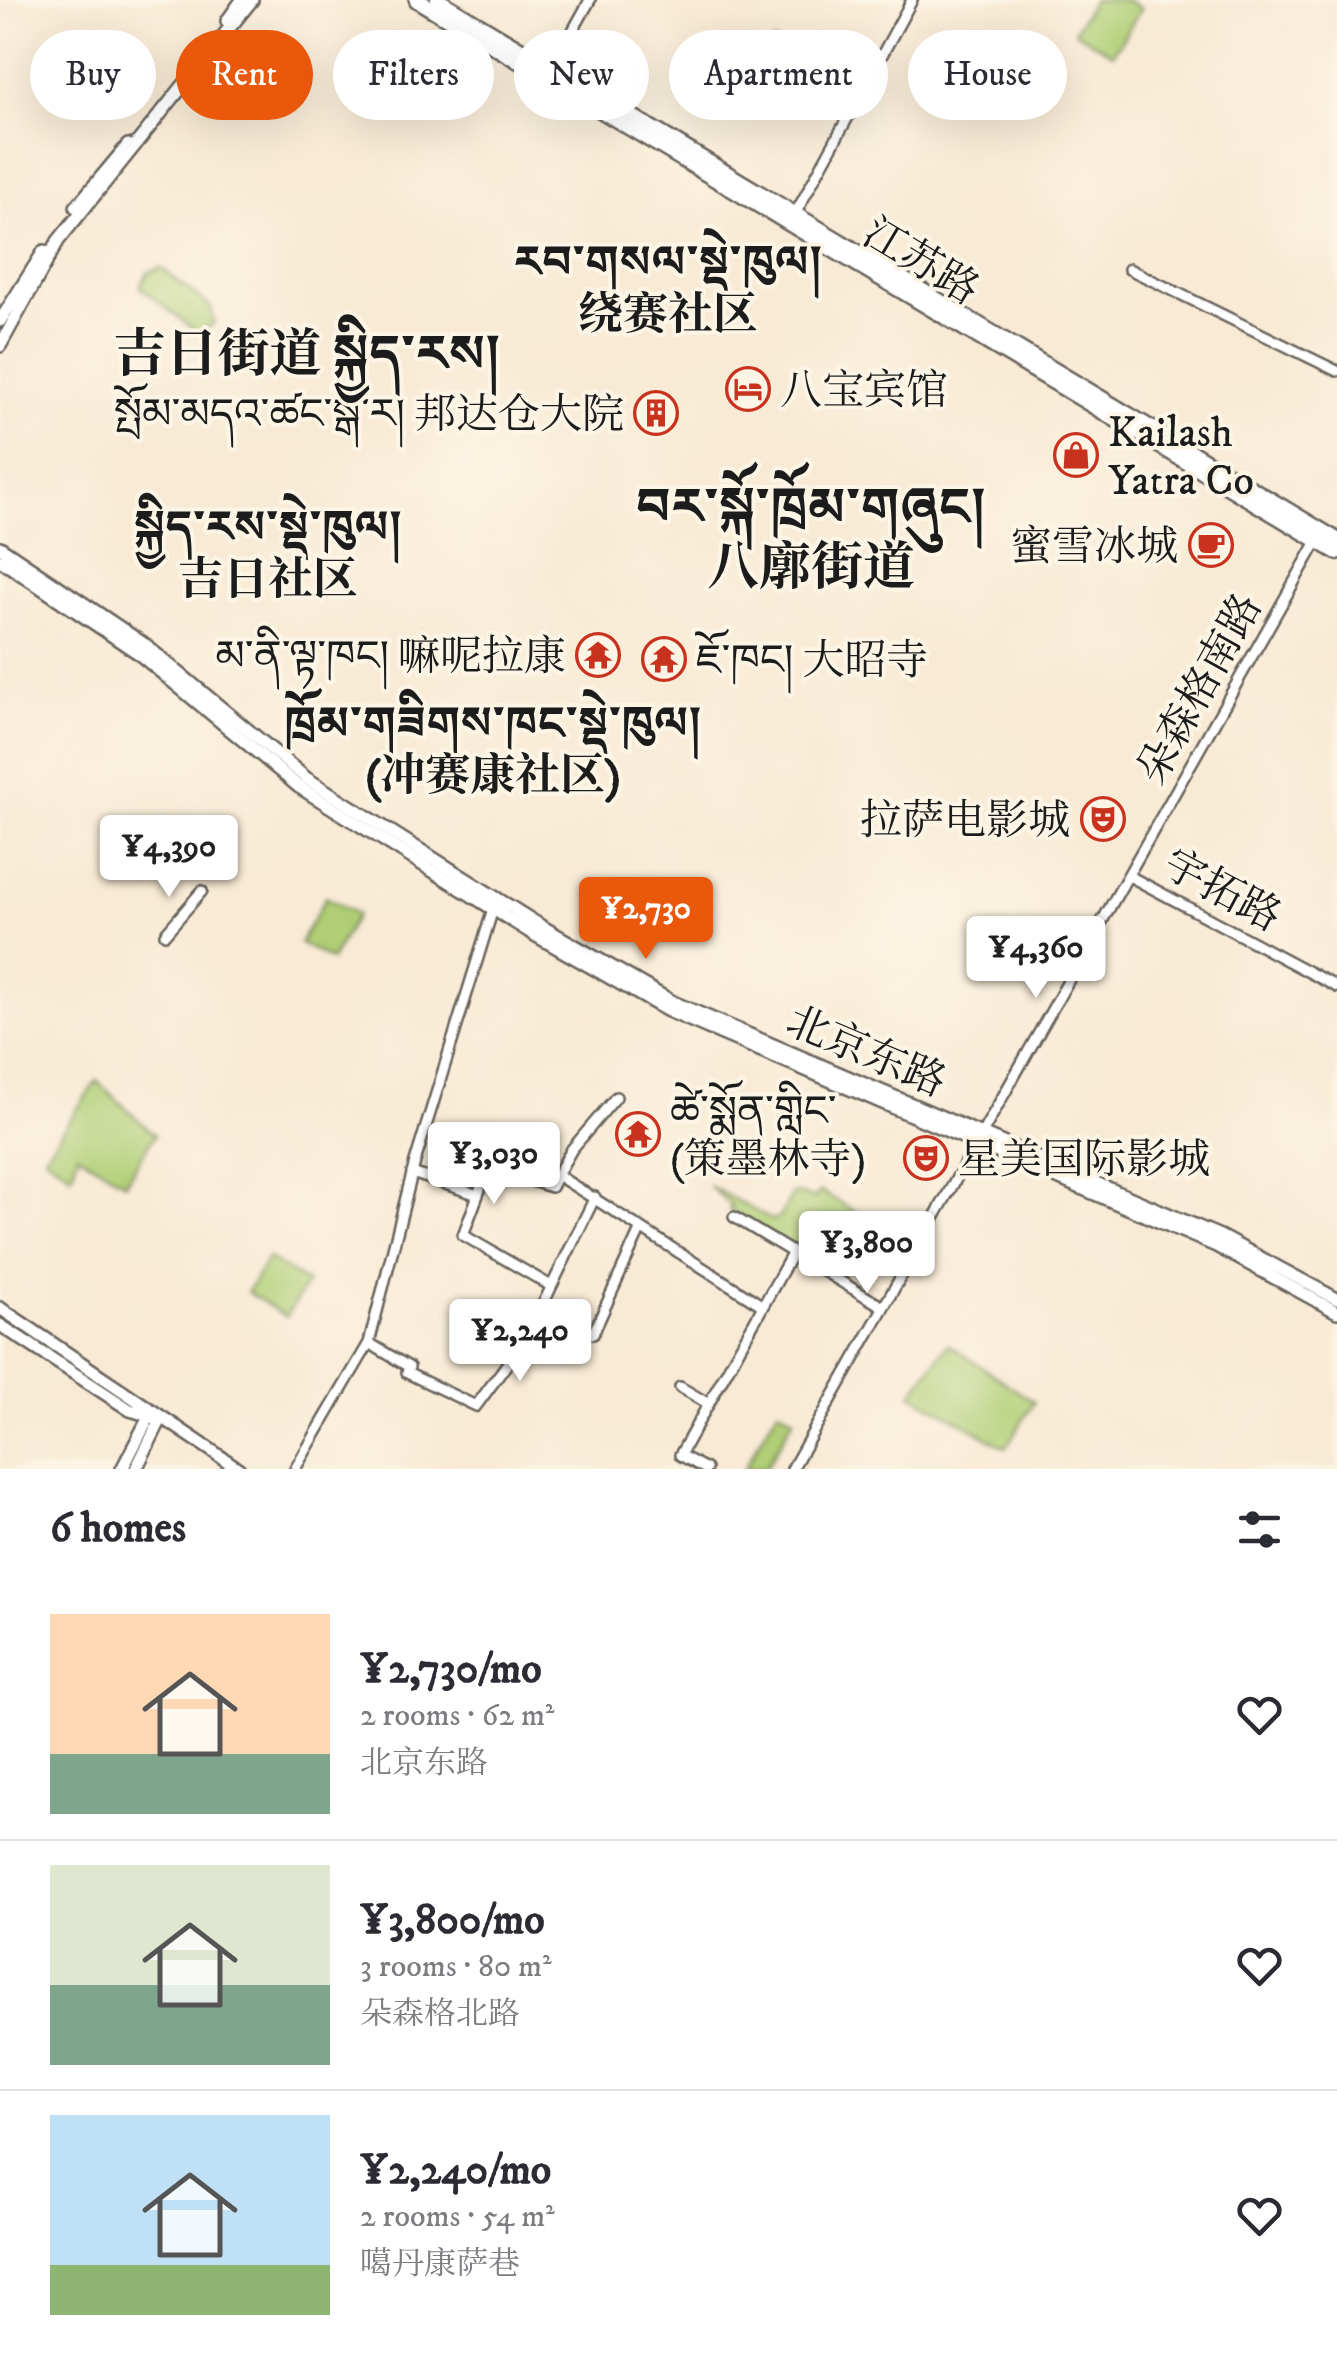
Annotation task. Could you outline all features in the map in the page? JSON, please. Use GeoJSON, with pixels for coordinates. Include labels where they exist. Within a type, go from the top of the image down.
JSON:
{"type":"FeatureCollection","features":[{"type":"Feature","properties":{"kind":"highway","name":"江苏路"},"geometry":{"type":"LineString","coordinates":[[418,0],[514,52]]}},
{"type":"Feature","properties":{"kind":"highway","name":"江苏路"},"geometry":{"type":"LineString","coordinates":[[438,0],[514,49]]}},
{"type":"Feature","properties":{"kind":"highway","name":"江苏路"},"geometry":{"type":"LineString","coordinates":[[630,120],[1320,535],[1337,552]]}},
{"type":"Feature","properties":{"kind":"highway","name":"江苏路"},"geometry":{"type":"LineString","coordinates":[[1320,535],[1337,540]]}},
{"type":"Feature","properties":{"kind":"main road"},"geometry":{"type":"LineString","coordinates":[[0,321],[32,268],[101,173],[206,52],[242,0]]}},
{"type":"Feature","properties":{"kind":"main road"},"geometry":{"type":"LineString","coordinates":[[0,346],[58,241],[252,0]]}},
{"type":"Feature","properties":{"kind":"main road","name":"北京东路"},"geometry":{"type":"LineString","coordinates":[[0,547],[144,644],[306,778],[541,926],[704,1016],[1216,1246],[1337,1312]]}},
{"type":"Feature","properties":{"kind":"main road","name":"北京东路"},"geometry":{"type":"LineString","coordinates":[[0,560],[138,653],[299,786],[493,909],[683,1019],[1220,1236],[1337,1299]]}},
{"type":"Feature","properties":{"kind":"main road"},"geometry":{"type":"LineString","coordinates":[[0,1308],[238,1469]]}},
{"type":"Feature","properties":{"kind":"main road"},"geometry":{"type":"LineString","coordinates":[[0,1326],[155,1416]]}},
{"type":"Feature","properties":{"kind":"main road"},"geometry":{"type":"LineString","coordinates":[[136,1469],[155,1416]]}},
{"type":"Feature","properties":{"kind":"main road"},"geometry":{"type":"LineString","coordinates":[[122,1469],[146,1438]]}},
{"type":"Feature","properties":{"kind":"street"},"geometry":{"type":"LineString","coordinates":[[573,30],[590,0]]}},
{"type":"Feature","properties":{"kind":"street"},"geometry":{"type":"LineString","coordinates":[[792,218],[912,0]]}},
{"type":"Feature","properties":{"kind":"street"},"geometry":{"type":"LineString","coordinates":[[1129,269],[1337,371]]}},
{"type":"Feature","properties":{"kind":"street","name":"朵森格南路"},"geometry":{"type":"LineString","coordinates":[[792,1469],[1131,877],[1320,535]]}},
{"type":"Feature","properties":{"kind":"street","name":"宇拓路"},"geometry":{"type":"LineString","coordinates":[[1131,877],[1337,987]]}},
{"type":"Feature","properties":{"kind":"street"},"geometry":{"type":"LineString","coordinates":[[164,934],[202,890]]}},
{"type":"Feature","properties":{"kind":"street"},"geometry":{"type":"LineString","coordinates":[[295,1469],[368,1344],[412,1173],[493,909]]}},
{"type":"Feature","properties":{"kind":"street"},"geometry":{"type":"LineString","coordinates":[[551,1286],[463,1235],[488,1166],[551,1187],[572,1148],[616,1097]]}},
{"type":"Feature","properties":{"kind":"street"},"geometry":{"type":"LineString","coordinates":[[412,1173],[478,1195]]}},
{"type":"Feature","properties":{"kind":"street"},"geometry":{"type":"LineString","coordinates":[[556,1175],[763,1306]]}},
{"type":"Feature","properties":{"kind":"street"},"geometry":{"type":"LineString","coordinates":[[368,1344],[409,1368],[407,1372],[476,1406],[490,1384],[496,1385],[544,1306],[595,1198]]}},
{"type":"Feature","properties":{"kind":"street"},"geometry":{"type":"LineString","coordinates":[[734,1217],[883,1307]]}},
{"type":"Feature","properties":{"kind":"street"},"geometry":{"type":"LineString","coordinates":[[544,1306],[593,1334],[640,1230]]}},
{"type":"Feature","properties":{"kind":"street"},"geometry":{"type":"LineString","coordinates":[[706,1469],[680,1455],[792,1254]]}},
{"type":"Feature","properties":{"kind":"street"},"geometry":{"type":"LineString","coordinates":[[680,1387],[709,1404]]}},
{"type":"Feature","properties":{"kind":"green space"},"geometry":{"type":"Polygon","coordinates":[[[1093,0],[1127,0],[1141,9],[1113,54],[1074,31],[1093,0]]]}},
{"type":"Feature","properties":{"kind":"green space"},"geometry":{"type":"Polygon","coordinates":[[[161,268],[211,307],[214,323],[200,335],[140,287],[148,272],[161,268]]]}},
{"type":"Feature","properties":{"kind":"green space"},"geometry":{"type":"Polygon","coordinates":[[[326,897],[357,914],[331,960],[300,943],[326,897]]]}},
{"type":"Feature","properties":{"kind":"green space"},"geometry":{"type":"Polygon","coordinates":[[[97,1081],[155,1135],[125,1183],[78,1154],[72,1175],[44,1156],[97,1081]]]}},
{"type":"Feature","properties":{"kind":"green space"},"geometry":{"type":"Polygon","coordinates":[[[708,1185],[772,1220],[779,1218],[793,1193],[815,1198],[820,1191],[870,1220],[840,1275],[729,1210],[731,1205],[708,1185]]]}},
{"type":"Feature","properties":{"kind":"green space"},"geometry":{"type":"Polygon","coordinates":[[[268,1258],[307,1283],[286,1317],[247,1292],[268,1258]]]}},
{"type":"Feature","properties":{"kind":"green space"},"geometry":{"type":"Polygon","coordinates":[[[948,1344],[1034,1402],[1006,1448],[912,1394],[948,1344]]]}},
{"type":"Feature","properties":{"kind":"green space"},"geometry":{"type":"Polygon","coordinates":[[[778,1409],[794,1418],[765,1469],[744,1469],[778,1409]]]}},
{"type":"Feature","properties":{"kind":"place","name":"八宝宾馆"},"geometry":{"type":"Point","coordinates":[748,389]}},
{"type":"Feature","properties":{"kind":"place","name":"སྤོམ་མདའ་ཚང་སྒོ་ར། 邦达仓大院"},"geometry":{"type":"Point","coordinates":[656,413]}},
{"type":"Feature","properties":{"kind":"place","name":"Kailash Yatra Co"},"geometry":{"type":"Point","coordinates":[1076,455]}},
{"type":"Feature","properties":{"kind":"place","name":"蜜雪冰城"},"geometry":{"type":"Point","coordinates":[1211,545]}},
{"type":"Feature","properties":{"kind":"place","name":"མ་ནི་ལྟ་ཁང། 嘛呢拉康"},"geometry":{"type":"Point","coordinates":[598,655]}},
{"type":"Feature","properties":{"kind":"place","name":"ཇོ་ཁང། 大昭寺"},"geometry":{"type":"Point","coordinates":[664,659]}},
{"type":"Feature","properties":{"kind":"place","name":"拉萨电影城"},"geometry":{"type":"Point","coordinates":[1103,819]}},
{"type":"Feature","properties":{"kind":"place","name":"ཚེ་སྨོན་གླིང་ (策墨林寺)"},"geometry":{"type":"Point","coordinates":[638,1134]}},
{"type":"Feature","properties":{"kind":"place","name":"星美国际影城"},"geometry":{"type":"Point","coordinates":[926,1158]}},
{"type":"Feature","properties":{"kind":"district","name":"རབ་གསལ་སྡེ་ཁུལ། 绕赛社区"},"geometry":{"type":"Point","coordinates":[668,287]}},
{"type":"Feature","properties":{"kind":"district","name":"吉日街道 སྐྱིད་རས།"},"geometry":{"type":"Point","coordinates":[307,353]}},
{"type":"Feature","properties":{"kind":"district","name":"བར་སྐོ་ཁྲོམ་གཞུང། 八廓街道"},"geometry":{"type":"Point","coordinates":[811,536]}},
{"type":"Feature","properties":{"kind":"district","name":"སྐྱིད་རས་སྡེ་ཁུལ། 吉日社区"},"geometry":{"type":"Point","coordinates":[268,552]}},
{"type":"Feature","properties":{"kind":"district","name":"ཁྲོམ་གཟིགས་ཁང་སྡེ་ཁུལ། (冲赛康社区)"},"geometry":{"type":"Point","coordinates":[493,748]}}]}
